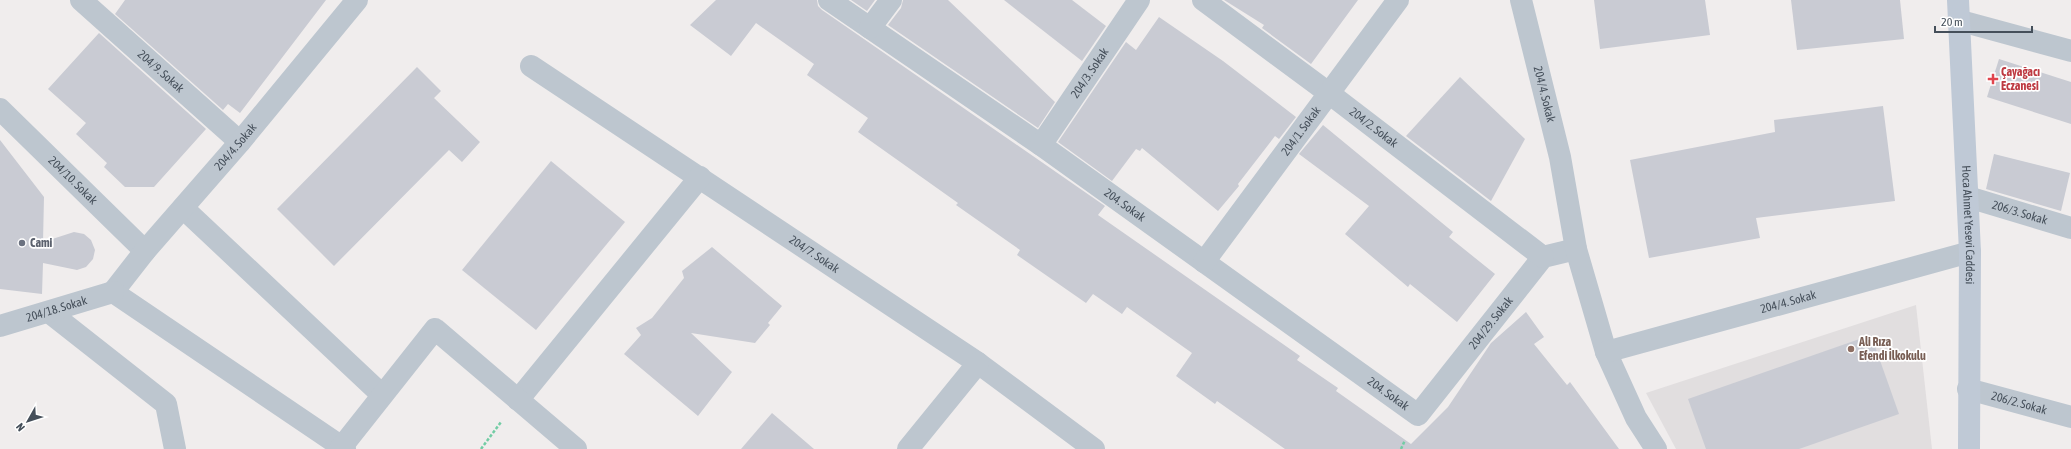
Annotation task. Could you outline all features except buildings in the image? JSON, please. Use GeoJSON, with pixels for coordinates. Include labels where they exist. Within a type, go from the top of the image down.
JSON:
{"type":"FeatureCollection","features":[{"type":"Feature","properties":{"kind":"main road","name":"Hoca Ahmet Yesevi Caddesi"},"geometry":{"type":"LineString","coordinates":[[1958,0],[1970,252],[1968,389],[1969,449]]}},
{"type":"Feature","properties":{"kind":"street","name":"204/9. Sokak"},"geometry":{"type":"LineString","coordinates":[[81,0],[240,142]]}},
{"type":"Feature","properties":{"kind":"street","name":"204/4. Sokak"},"geometry":{"type":"LineString","coordinates":[[113,292],[145,251],[240,142],[358,0]]}},
{"type":"Feature","properties":{"kind":"street","name":"204. Sokak"},"geometry":{"type":"LineString","coordinates":[[829,0],[1041,145],[1418,415]]}},
{"type":"Feature","properties":{"kind":"street"},"geometry":{"type":"LineString","coordinates":[[870,28],[891,0]]}},
{"type":"Feature","properties":{"kind":"street","name":"204/3. Sokak"},"geometry":{"type":"LineString","coordinates":[[1041,145],[1139,0]]}},
{"type":"Feature","properties":{"kind":"street","name":"204/2. Sokak"},"geometry":{"type":"LineString","coordinates":[[1203,0],[1330,94],[1543,257]]}},
{"type":"Feature","properties":{"kind":"street","name":"204/1. Sokak"},"geometry":{"type":"LineString","coordinates":[[1204,262],[1330,94],[1398,0]]}},
{"type":"Feature","properties":{"kind":"street","name":"204/4. Sokak"},"geometry":{"type":"LineString","coordinates":[[1521,0],[1560,157],[1576,250],[1606,352],[1636,418],[1656,449]]}},
{"type":"Feature","properties":{"kind":"street"},"geometry":{"type":"LineString","coordinates":[[1960,21],[2071,52]]}},
{"type":"Feature","properties":{"kind":"street","name":"204/7. Sokak"},"geometry":{"type":"LineString","coordinates":[[531,66],[978,363],[1094,449]]}},
{"type":"Feature","properties":{"kind":"street","name":"204/10. Sokak"},"geometry":{"type":"LineString","coordinates":[[0,109],[145,251]]}},
{"type":"Feature","properties":{"kind":"street"},"geometry":{"type":"LineString","coordinates":[[518,400],[700,177]]}},
{"type":"Feature","properties":{"kind":"street","name":"206/3. Sokak"},"geometry":{"type":"LineString","coordinates":[[1968,197],[2071,228]]}},
{"type":"Feature","properties":{"kind":"street"},"geometry":{"type":"LineString","coordinates":[[183,208],[381,394]]}},
{"type":"Feature","properties":{"kind":"street"},"geometry":{"type":"LineString","coordinates":[[1543,257],[1576,250]]}},
{"type":"Feature","properties":{"kind":"street","name":"204/4. Sokak"},"geometry":{"type":"LineString","coordinates":[[1606,352],[1970,252]]}},
{"type":"Feature","properties":{"kind":"street","name":"204/29. Sokak"},"geometry":{"type":"LineString","coordinates":[[1418,415],[1543,257]]}},
{"type":"Feature","properties":{"kind":"street"},"geometry":{"type":"LineString","coordinates":[[113,292],[342,448],[381,394],[435,329],[576,449]]}},
{"type":"Feature","properties":{"kind":"street","name":"204/18. Sokak"},"geometry":{"type":"LineString","coordinates":[[0,326],[113,292]]}},
{"type":"Feature","properties":{"kind":"street"},"geometry":{"type":"LineString","coordinates":[[49,312],[166,404],[175,449]]}},
{"type":"Feature","properties":{"kind":"street"},"geometry":{"type":"LineString","coordinates":[[908,449],[978,363]]}},
{"type":"Feature","properties":{"kind":"street","name":"206/2. Sokak"},"geometry":{"type":"LineString","coordinates":[[1968,389],[2071,417]]}},
{"type":"Feature","properties":{"kind":"path"},"geometry":{"type":"LineString","coordinates":[[481,449],[518,400]]}},
{"type":"Feature","properties":{"kind":"shaded area","name":"Ali Rıza Efendi İlkokulu"},"geometry":{"type":"Polygon","coordinates":[[[1916,305],[1932,449],[1676,449],[1646,393],[1916,305]]]}},
{"type":"Feature","properties":{"kind":"place","name":"Çayağacı Eczanesi"},"geometry":{"type":"Point","coordinates":[1993,79]}},
{"type":"Feature","properties":{"kind":"place","name":"Cami"},"geometry":{"type":"Point","coordinates":[22,243]}},
{"type":"Feature","properties":{"kind":"place","name":"Ali Rıza Efendi İlkokulu"},"geometry":{"type":"Point","coordinates":[1851,349]}}]}
